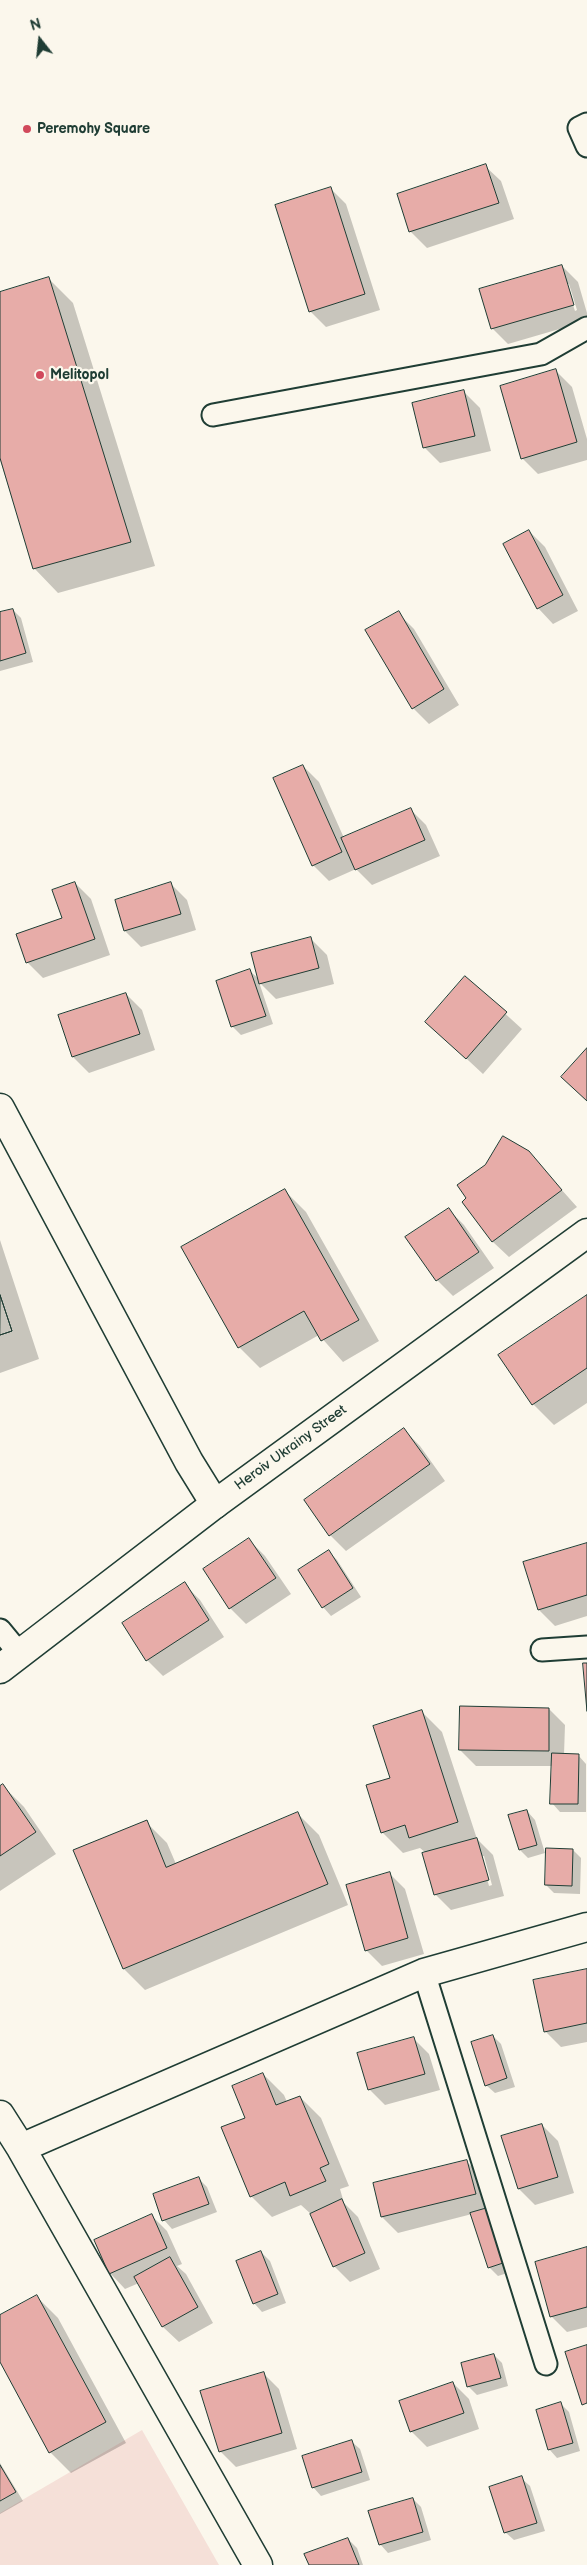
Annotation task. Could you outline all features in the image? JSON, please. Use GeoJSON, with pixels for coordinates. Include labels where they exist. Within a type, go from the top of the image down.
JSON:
{"type":"FeatureCollection","features":[{"type":"Feature","properties":{"kind":"street"},"geometry":{"type":"LineString","coordinates":[[0,1108],[189,1462],[215,1504]]}},
{"type":"Feature","properties":{"kind":"street","name":"Heroiv Ukrainy Street"},"geometry":{"type":"LineString","coordinates":[[10,1661],[215,1504],[587,1233]]}},
{"type":"Feature","properties":{"kind":"street"},"geometry":{"type":"LineString","coordinates":[[21,2148],[424,1973],[587,1926]]}},
{"type":"Feature","properties":{"kind":"street"},"geometry":{"type":"LineString","coordinates":[[0,2116],[21,2148],[258,2565]]}},
{"type":"Feature","properties":{"kind":"lane"},"geometry":{"type":"LineString","coordinates":[[587,124],[579,128],[587,146]]}},
{"type":"Feature","properties":{"kind":"lane"},"geometry":{"type":"LineString","coordinates":[[213,414],[541,354],[587,328]]}},
{"type":"Feature","properties":{"kind":"lane"},"geometry":{"type":"LineString","coordinates":[[0,1630],[10,1661]]}},
{"type":"Feature","properties":{"kind":"lane"},"geometry":{"type":"LineString","coordinates":[[542,1650],[587,1646]]}},
{"type":"Feature","properties":{"kind":"lane"},"geometry":{"type":"LineString","coordinates":[[424,1973],[546,2364]]}},
{"type":"Feature","properties":{"kind":"shaded area"},"geometry":{"type":"Polygon","coordinates":[[[142,2430],[219,2565],[0,2565],[0,2513],[142,2430]]]}},
{"type":"Feature","properties":{"kind":"building"},"geometry":{"type":"Polygon","coordinates":[[[486,164],[499,203],[409,232],[397,194],[486,164]]]}},
{"type":"Feature","properties":{"kind":"building"},"geometry":{"type":"Polygon","coordinates":[[[331,187],[365,294],[309,312],[275,205],[331,187]]]}},
{"type":"Feature","properties":{"kind":"building"},"geometry":{"type":"Polygon","coordinates":[[[562,265],[574,305],[491,329],[479,289],[562,265]]]}},
{"type":"Feature","properties":{"kind":"building","name":"Melitopol"},"geometry":{"type":"Polygon","coordinates":[[[49,277],[131,542],[33,569],[0,458],[0,292],[49,277]]]}},
{"type":"Feature","properties":{"kind":"building"},"geometry":{"type":"Polygon","coordinates":[[[556,369],[577,442],[521,459],[500,386],[556,369]]]}},
{"type":"Feature","properties":{"kind":"building"},"geometry":{"type":"Polygon","coordinates":[[[464,390],[475,436],[423,448],[412,403],[464,390]]]}},
{"type":"Feature","properties":{"kind":"building"},"geometry":{"type":"Polygon","coordinates":[[[529,530],[563,595],[537,609],[503,544],[529,530]]]}},
{"type":"Feature","properties":{"kind":"building"},"geometry":{"type":"Polygon","coordinates":[[[13,609],[26,653],[0,661],[0,612],[13,609]]]}},
{"type":"Feature","properties":{"kind":"building"},"geometry":{"type":"Polygon","coordinates":[[[399,611],[444,689],[412,709],[365,630],[399,611]]]}},
{"type":"Feature","properties":{"kind":"building"},"geometry":{"type":"Polygon","coordinates":[[[303,765],[342,852],[312,866],[273,778],[303,765]]]}},
{"type":"Feature","properties":{"kind":"building"},"geometry":{"type":"Polygon","coordinates":[[[411,808],[425,840],[355,870],[341,838],[411,808]]]}},
{"type":"Feature","properties":{"kind":"building"},"geometry":{"type":"Polygon","coordinates":[[[75,882],[95,939],[26,963],[16,934],[62,918],[52,890],[75,882]]]}},
{"type":"Feature","properties":{"kind":"building"},"geometry":{"type":"Polygon","coordinates":[[[171,882],[181,914],[124,931],[115,900],[171,882]]]}},
{"type":"Feature","properties":{"kind":"building"},"geometry":{"type":"Polygon","coordinates":[[[311,937],[319,968],[259,984],[251,953],[311,937]]]}},
{"type":"Feature","properties":{"kind":"building"},"geometry":{"type":"Polygon","coordinates":[[[250,969],[266,1016],[231,1027],[216,981],[250,969]]]}},
{"type":"Feature","properties":{"kind":"building"},"geometry":{"type":"Polygon","coordinates":[[[465,976],[507,1012],[466,1059],[425,1022],[465,976]]]}},
{"type":"Feature","properties":{"kind":"building"},"geometry":{"type":"Polygon","coordinates":[[[126,993],[140,1034],[72,1057],[58,1015],[126,993]]]}},
{"type":"Feature","properties":{"kind":"building"},"geometry":{"type":"Polygon","coordinates":[[[587,1048],[587,1101],[561,1077],[587,1048]]]}},
{"type":"Feature","properties":{"kind":"building"},"geometry":{"type":"Polygon","coordinates":[[[503,1136],[529,1151],[562,1190],[492,1242],[462,1202],[466,1198],[457,1185],[485,1165],[503,1136]]]}},
{"type":"Feature","properties":{"kind":"building"},"geometry":{"type":"Polygon","coordinates":[[[285,1189],[359,1320],[321,1341],[304,1311],[238,1348],[181,1247],[285,1189]]]}},
{"type":"Feature","properties":{"kind":"building"},"geometry":{"type":"Polygon","coordinates":[[[449,1208],[479,1252],[436,1281],[405,1237],[449,1208]]]}},
{"type":"Feature","properties":{"kind":"building"},"geometry":{"type":"Polygon","coordinates":[[[0,1295],[12,1331],[0,1335],[0,1295]]]}},
{"type":"Feature","properties":{"kind":"building"},"geometry":{"type":"Polygon","coordinates":[[[0,1295],[12,1331],[0,1335],[0,1295]]]}},
{"type":"Feature","properties":{"kind":"building"},"geometry":{"type":"Polygon","coordinates":[[[587,1295],[587,1368],[532,1405],[498,1355],[587,1295]]]}},
{"type":"Feature","properties":{"kind":"building"},"geometry":{"type":"Polygon","coordinates":[[[404,1428],[430,1464],[329,1536],[304,1500],[404,1428]]]}},
{"type":"Feature","properties":{"kind":"building"},"geometry":{"type":"Polygon","coordinates":[[[249,1538],[276,1578],[229,1609],[203,1569],[249,1538]]]}},
{"type":"Feature","properties":{"kind":"building"},"geometry":{"type":"Polygon","coordinates":[[[587,1543],[587,1595],[538,1610],[523,1562],[587,1543]]]}},
{"type":"Feature","properties":{"kind":"building"},"geometry":{"type":"Polygon","coordinates":[[[329,1550],[353,1588],[322,1608],[298,1570],[329,1550]]]}},
{"type":"Feature","properties":{"kind":"building"},"geometry":{"type":"Polygon","coordinates":[[[185,1582],[209,1620],[146,1661],[122,1623],[185,1582]]]}},
{"type":"Feature","properties":{"kind":"building"},"geometry":{"type":"Polygon","coordinates":[[[583,1663],[587,1663],[587,1711],[583,1663]]]}},
{"type":"Feature","properties":{"kind":"building"},"geometry":{"type":"Polygon","coordinates":[[[460,1706],[549,1708],[549,1751],[459,1750],[460,1706]]]}},
{"type":"Feature","properties":{"kind":"building"},"geometry":{"type":"Polygon","coordinates":[[[422,1710],[458,1822],[409,1838],[405,1825],[381,1833],[366,1785],[390,1778],[373,1726],[422,1710]]]}},
{"type":"Feature","properties":{"kind":"building"},"geometry":{"type":"Polygon","coordinates":[[[552,1753],[579,1754],[578,1804],[550,1804],[552,1753]]]}},
{"type":"Feature","properties":{"kind":"building"},"geometry":{"type":"Polygon","coordinates":[[[3,1784],[36,1832],[0,1856],[0,1786],[3,1784]]]}},
{"type":"Feature","properties":{"kind":"building"},"geometry":{"type":"Polygon","coordinates":[[[527,1810],[537,1845],[519,1850],[508,1815],[527,1810]]]}},
{"type":"Feature","properties":{"kind":"building"},"geometry":{"type":"Polygon","coordinates":[[[298,1812],[328,1884],[123,1969],[73,1850],[147,1820],[166,1867],[298,1812]]]}},
{"type":"Feature","properties":{"kind":"building"},"geometry":{"type":"Polygon","coordinates":[[[477,1838],[489,1880],[434,1895],[422,1853],[477,1838]]]}},
{"type":"Feature","properties":{"kind":"building"},"geometry":{"type":"Polygon","coordinates":[[[546,1848],[573,1849],[572,1886],[545,1885],[546,1848]]]}},
{"type":"Feature","properties":{"kind":"building"},"geometry":{"type":"Polygon","coordinates":[[[390,1872],[408,1938],[365,1951],[346,1885],[390,1872]]]}},
{"type":"Feature","properties":{"kind":"building"},"geometry":{"type":"Polygon","coordinates":[[[587,1969],[587,2023],[544,2032],[533,1980],[587,1969]]]}},
{"type":"Feature","properties":{"kind":"building"},"geometry":{"type":"Polygon","coordinates":[[[493,2035],[507,2078],[485,2086],[471,2042],[493,2035]]]}},
{"type":"Feature","properties":{"kind":"building"},"geometry":{"type":"Polygon","coordinates":[[[414,2037],[425,2074],[368,2090],[357,2053],[414,2037]]]}},
{"type":"Feature","properties":{"kind":"building"},"geometry":{"type":"Polygon","coordinates":[[[263,2073],[276,2105],[300,2096],[329,2164],[320,2168],[326,2181],[290,2196],[285,2182],[250,2197],[221,2127],[245,2118],[232,2086],[263,2073]]]}},
{"type":"Feature","properties":{"kind":"building"},"geometry":{"type":"Polygon","coordinates":[[[542,2124],[558,2177],[518,2189],[501,2136],[542,2124]]]}},
{"type":"Feature","properties":{"kind":"building"},"geometry":{"type":"Polygon","coordinates":[[[467,2160],[476,2194],[381,2217],[373,2183],[467,2160]]]}},
{"type":"Feature","properties":{"kind":"building"},"geometry":{"type":"Polygon","coordinates":[[[199,2177],[209,2204],[162,2221],[153,2194],[199,2177]]]}},
{"type":"Feature","properties":{"kind":"building"},"geometry":{"type":"Polygon","coordinates":[[[342,2199],[365,2253],[333,2267],[310,2214],[342,2199]]]}},
{"type":"Feature","properties":{"kind":"building"},"geometry":{"type":"Polygon","coordinates":[[[491,2207],[509,2261],[488,2268],[470,2213],[491,2207]]]}},
{"type":"Feature","properties":{"kind":"building"},"geometry":{"type":"Polygon","coordinates":[[[152,2214],[167,2248],[109,2274],[94,2240],[152,2214]]]}},
{"type":"Feature","properties":{"kind":"building"},"geometry":{"type":"Polygon","coordinates":[[[587,2247],[587,2307],[550,2317],[535,2262],[587,2247]]]}},
{"type":"Feature","properties":{"kind":"building"},"geometry":{"type":"Polygon","coordinates":[[[261,2251],[278,2294],[253,2304],[236,2261],[261,2251]]]}},
{"type":"Feature","properties":{"kind":"building"},"geometry":{"type":"Polygon","coordinates":[[[170,2257],[198,2307],[162,2327],[134,2277],[170,2257]]]}},
{"type":"Feature","properties":{"kind":"building"},"geometry":{"type":"Polygon","coordinates":[[[37,2295],[106,2422],[49,2453],[0,2362],[0,2315],[37,2295]]]}},
{"type":"Feature","properties":{"kind":"building"},"geometry":{"type":"Polygon","coordinates":[[[587,2345],[587,2403],[582,2405],[565,2352],[587,2345]]]}},
{"type":"Feature","properties":{"kind":"building"},"geometry":{"type":"Polygon","coordinates":[[[494,2354],[501,2378],[467,2387],[461,2363],[494,2354]]]}},
{"type":"Feature","properties":{"kind":"building"},"geometry":{"type":"Polygon","coordinates":[[[264,2372],[282,2433],[219,2452],[200,2391],[264,2372]]]}},
{"type":"Feature","properties":{"kind":"building"},"geometry":{"type":"Polygon","coordinates":[[[453,2382],[464,2413],[410,2432],[399,2401],[453,2382]]]}},
{"type":"Feature","properties":{"kind":"building"},"geometry":{"type":"Polygon","coordinates":[[[561,2402],[573,2443],[548,2450],[536,2410],[561,2402]]]}},
{"type":"Feature","properties":{"kind":"building"},"geometry":{"type":"Polygon","coordinates":[[[352,2440],[362,2472],[312,2488],[302,2456],[352,2440]]]}},
{"type":"Feature","properties":{"kind":"building"},"geometry":{"type":"Polygon","coordinates":[[[0,2465],[16,2492],[0,2501],[0,2465]]]}},
{"type":"Feature","properties":{"kind":"building"},"geometry":{"type":"Polygon","coordinates":[[[522,2476],[537,2523],[504,2533],[489,2487],[522,2476]]]}},
{"type":"Feature","properties":{"kind":"building"},"geometry":{"type":"Polygon","coordinates":[[[413,2498],[423,2532],[379,2545],[368,2511],[413,2498]]]}},
{"type":"Feature","properties":{"kind":"building"},"geometry":{"type":"Polygon","coordinates":[[[348,2538],[359,2565],[309,2565],[304,2554],[348,2538]]]}},
{"type":"Feature","properties":{"kind":"place","name":"Peremohy Square"},"geometry":{"type":"Point","coordinates":[27,129]}},
{"type":"Feature","properties":{"kind":"place","name":"Melitopol"},"geometry":{"type":"Point","coordinates":[40,375]}}]}
